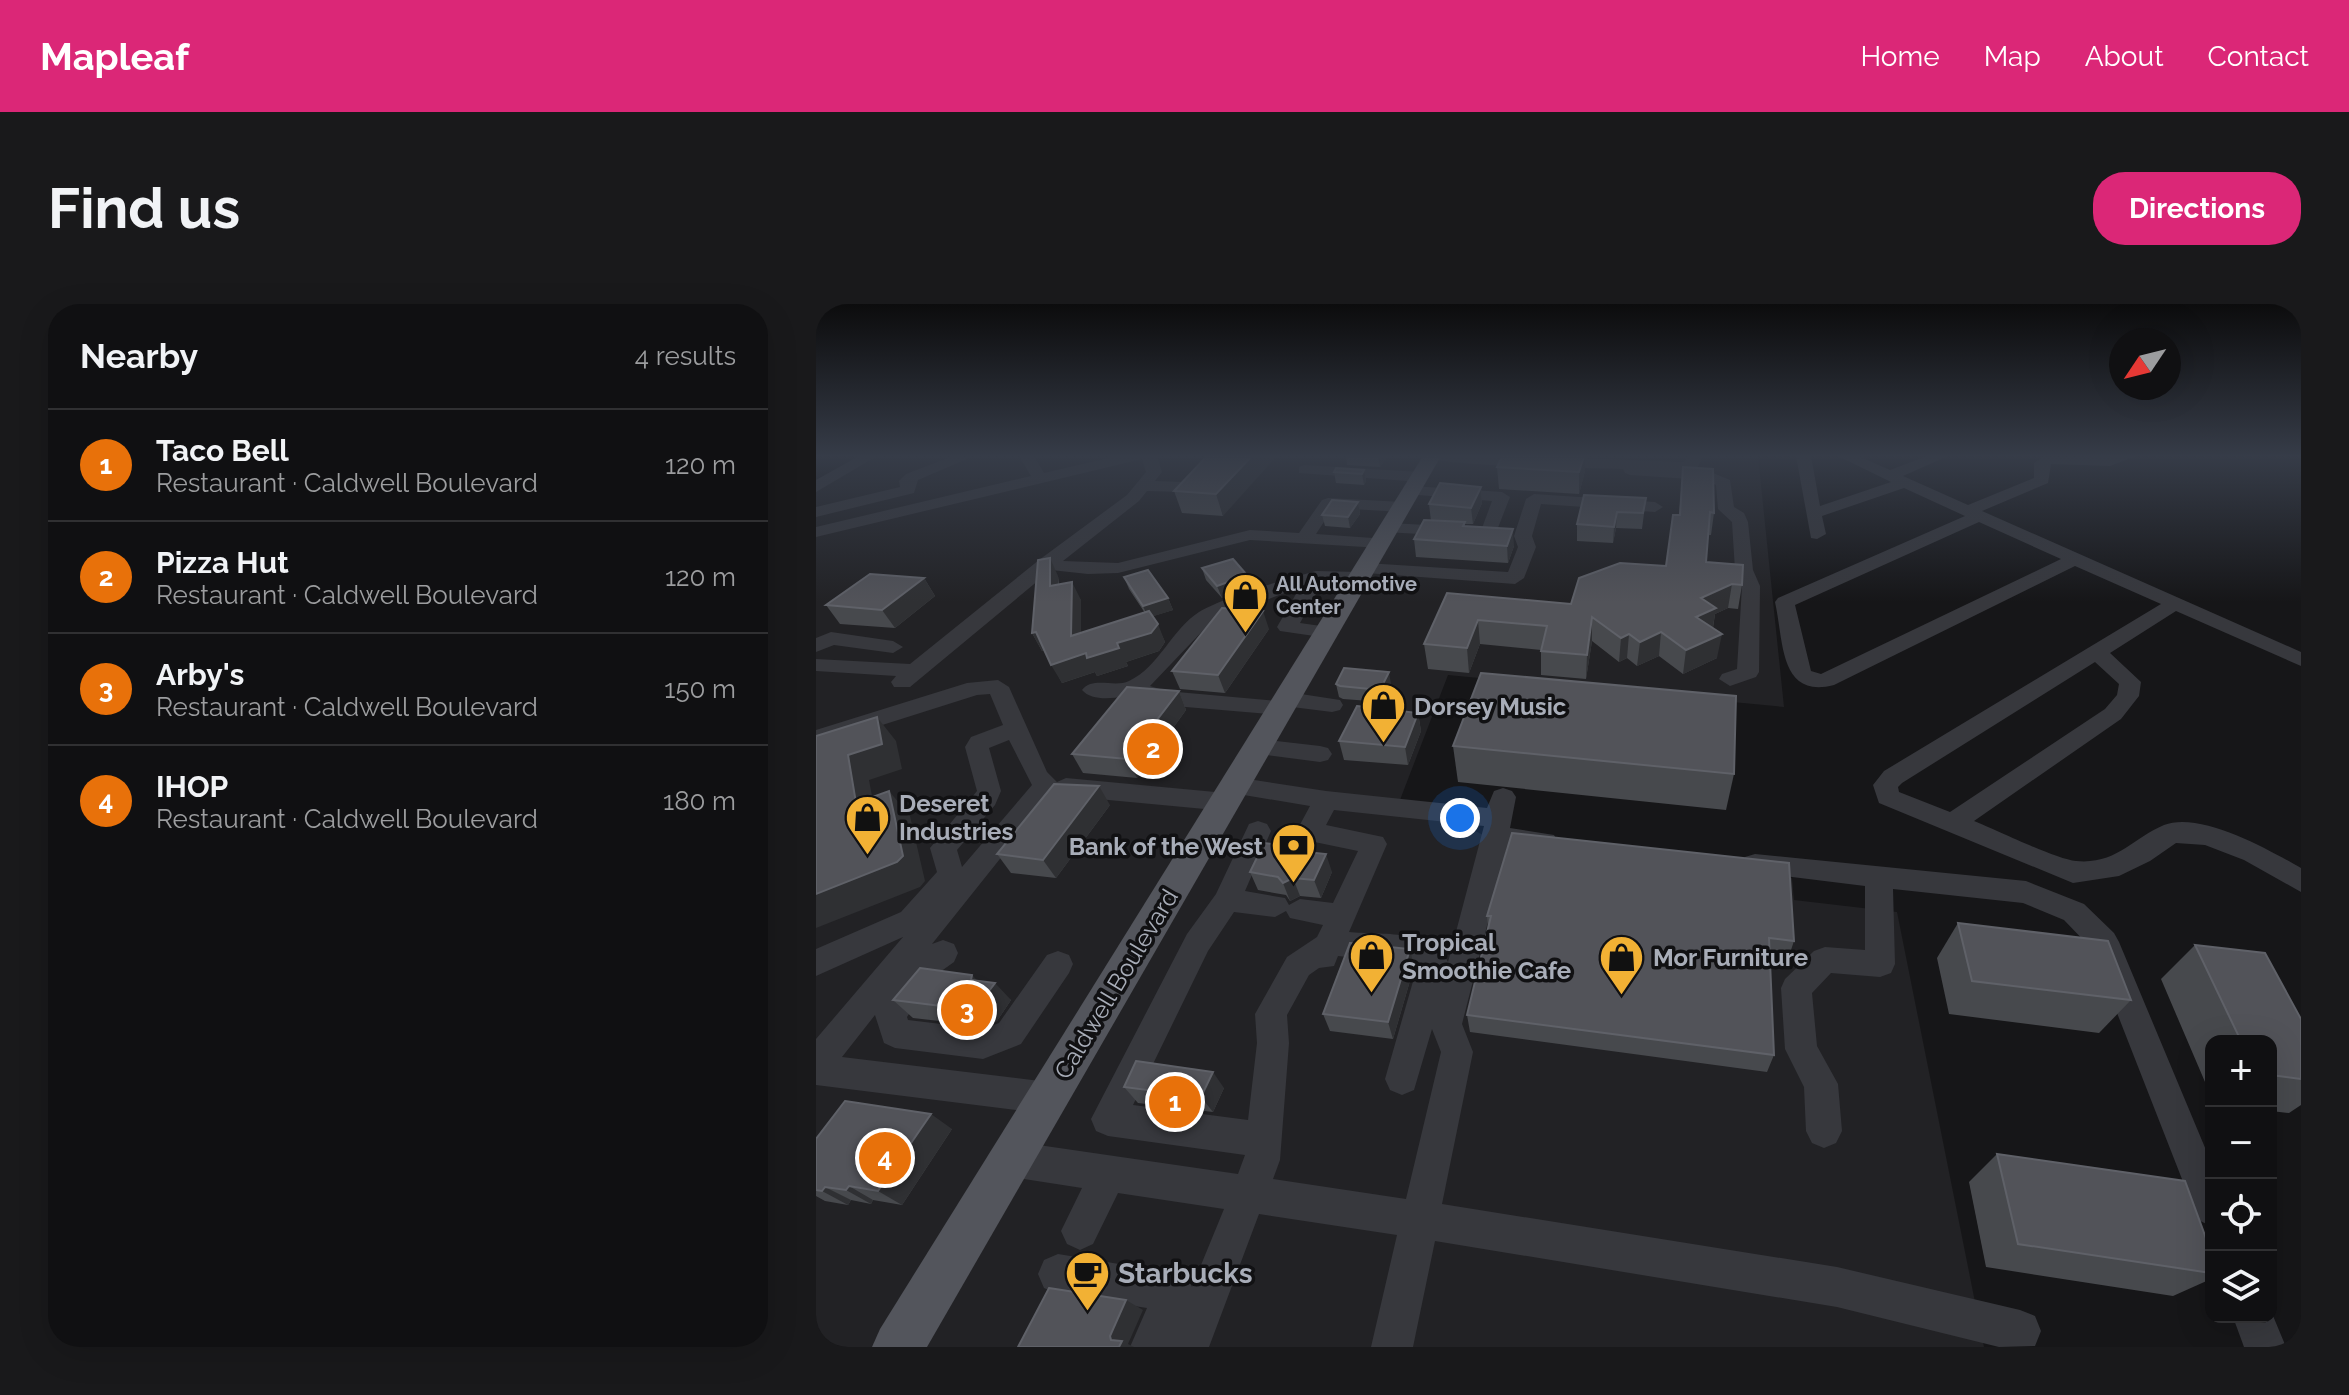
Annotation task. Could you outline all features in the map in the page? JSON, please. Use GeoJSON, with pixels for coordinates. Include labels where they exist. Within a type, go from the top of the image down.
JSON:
{"type":"FeatureCollection","features":[{"type":"Feature","properties":{"kind":"main road","name":"Caldwell Boulevard"},"geometry":{"type":"LineString","coordinates":[[898,1347],[1404,505]]}},
{"type":"Feature","properties":{"kind":"street"},"geometry":{"type":"LineString","coordinates":[[816,512],[847,505]]}},
{"type":"Feature","properties":{"kind":"street"},"geometry":{"type":"LineString","coordinates":[[816,532],[931,505]]}},
{"type":"Feature","properties":{"kind":"street"},"geometry":{"type":"LineString","coordinates":[[816,665],[909,677],[1121,505]]}},
{"type":"Feature","properties":{"kind":"street"},"geometry":{"type":"LineString","coordinates":[[1305,537],[1327,505]]}},
{"type":"Feature","properties":{"kind":"street"},"geometry":{"type":"LineString","coordinates":[[1488,534],[1499,505]]}},
{"type":"Feature","properties":{"kind":"street"},"geometry":{"type":"LineString","coordinates":[[1093,690],[1124,690],[1137,686],[1154,673],[1205,617],[1316,577],[1363,573],[1515,578],[1527,547],[1523,536],[1532,505]]}},
{"type":"Feature","properties":{"kind":"street"},"geometry":{"type":"LineString","coordinates":[[1645,505],[1655,507]]}},
{"type":"Feature","properties":{"kind":"street"},"geometry":{"type":"LineString","coordinates":[[1726,505],[1726,509],[1740,522],[1744,570],[1751,586],[1753,614],[1748,635],[1748,672],[1730,679]]}},
{"type":"Feature","properties":{"kind":"street"},"geometry":{"type":"LineString","coordinates":[[1812,505],[1817,534]]}},
{"type":"Feature","properties":{"kind":"street"},"geometry":{"type":"LineString","coordinates":[[1813,512],[1842,505]]}},
{"type":"Feature","properties":{"kind":"street"},"geometry":{"type":"LineString","coordinates":[[1952,505],[2300,659]]}},
{"type":"Feature","properties":{"kind":"street"},"geometry":{"type":"LineString","coordinates":[[1992,505],[1785,602],[1801,674],[1811,682],[1826,680],[2075,559]]}},
{"type":"Feature","properties":{"kind":"street"},"geometry":{"type":"LineString","coordinates":[[1045,564],[1088,569],[1118,568],[1250,535],[1523,536]]}},
{"type":"Feature","properties":{"kind":"street"},"geometry":{"type":"LineString","coordinates":[[1316,577],[1287,627],[1328,632]]}},
{"type":"Feature","properties":{"kind":"street"},"geometry":{"type":"LineString","coordinates":[[2175,604],[1893,777],[1885,785],[1888,797],[2073,872],[2109,869],[2141,854],[2171,833],[2208,835],[2253,853],[2301,881]]}},
{"type":"Feature","properties":{"kind":"street"},"geometry":{"type":"LineString","coordinates":[[816,646],[831,638],[893,647]]}},
{"type":"Feature","properties":{"kind":"street"},"geometry":{"type":"LineString","coordinates":[[1951,824],[2113,714],[2128,696],[2130,682],[2096,652]]}},
{"type":"Feature","properties":{"kind":"street"},"geometry":{"type":"LineString","coordinates":[[1137,686],[1162,698],[1332,705]]}},
{"type":"Feature","properties":{"kind":"street"},"geometry":{"type":"LineString","coordinates":[[816,738],[975,688],[998,687],[1037,776],[1046,785],[1326,800],[1498,817],[1572,844]]}},
{"type":"Feature","properties":{"kind":"street"},"geometry":{"type":"LineString","coordinates":[[816,963],[911,920],[951,874],[943,848],[986,799],[989,791],[977,747],[979,743],[1018,728]]}},
{"type":"Feature","properties":{"kind":"street"},"geometry":{"type":"LineString","coordinates":[[1259,747],[1320,754]]}},
{"type":"Feature","properties":{"kind":"street"},"geometry":{"type":"LineString","coordinates":[[816,1067],[952,918],[1046,785]]}},
{"type":"Feature","properties":{"kind":"street"},"geometry":{"type":"LineString","coordinates":[[1188,1347],[1262,1160],[1273,1043],[1338,929],[1374,844],[1309,832],[1326,800]]}},
{"type":"Feature","properties":{"kind":"street"},"geometry":{"type":"LineString","coordinates":[[1392,1347],[1457,1052],[1446,1024],[1498,817]]}},
{"type":"Feature","properties":{"kind":"street"},"geometry":{"type":"LineString","coordinates":[[1258,831],[1227,900],[1197,943],[1108,1119],[1264,1140]]}},
{"type":"Feature","properties":{"kind":"street"},"geometry":{"type":"LineString","coordinates":[[1724,860],[2026,892],[2074,912],[2104,942],[2205,1192]]}},
{"type":"Feature","properties":{"kind":"street"},"geometry":{"type":"LineString","coordinates":[[1824,1131],[1821,1084],[1801,1049],[1796,988],[1825,960],[1880,964],[1879,877]]}},
{"type":"Feature","properties":{"kind":"street"},"geometry":{"type":"LineString","coordinates":[[1227,900],[1288,908],[1338,929],[1430,956],[1434,963],[1432,973],[1402,1079]]}},
{"type":"Feature","properties":{"kind":"street"},"geometry":{"type":"LineString","coordinates":[[943,953],[922,968],[891,1015],[895,1033],[983,1044],[1010,1034],[1058,964]]}},
{"type":"Feature","properties":{"kind":"street"},"geometry":{"type":"LineString","coordinates":[[816,1067],[1048,1098]]}},
{"type":"Feature","properties":{"kind":"street"},"geometry":{"type":"LineString","coordinates":[[1011,1159],[1249,1193],[1837,1287],[2020,1331]]}},
{"type":"Feature","properties":{"kind":"street"},"geometry":{"type":"LineString","coordinates":[[1080,1231],[1109,1173]]}},
{"type":"Feature","properties":{"kind":"street"},"geometry":{"type":"LineString","coordinates":[[1058,1274],[1174,1293],[1151,1347]]}},
{"type":"Feature","properties":{"kind":"street"},"geometry":{"type":"LineString","coordinates":[[2255,1323],[2265,1347]]}},
{"type":"Feature","properties":{"kind":"shaded area"},"geometry":{"type":"Polygon","coordinates":[[[816,505],[1763,505],[1784,707],[1448,675],[1395,813],[1461,823],[1503,846],[1792,878],[1794,900],[1897,912],[1984,1347],[816,1347],[816,505]]]}},
{"type":"Feature","properties":{"kind":"building"},"geometry":{"type":"Polygon","coordinates":[[[1329,505],[1356,505],[1348,517],[1322,515],[1329,505]]]}},
{"type":"Feature","properties":{"kind":"building"},"geometry":{"type":"Polygon","coordinates":[[[1436,505],[1473,505],[1471,508],[1436,505]]]}},
{"type":"Feature","properties":{"kind":"building"},"geometry":{"type":"Polygon","coordinates":[[[1582,505],[1645,505],[1643,513],[1617,512],[1614,527],[1577,524],[1582,505]]]}},
{"type":"Feature","properties":{"kind":"building"},"geometry":{"type":"Polygon","coordinates":[[[1681,505],[1714,505],[1714,513],[1710,512],[1706,562],[1743,565],[1742,585],[1732,584],[1701,598],[1716,608],[1696,617],[1722,634],[1686,650],[1661,632],[1640,642],[1629,634],[1621,638],[1592,617],[1587,655],[1541,651],[1547,626],[1478,620],[1467,648],[1424,644],[1447,593],[1571,604],[1579,578],[1620,563],[1666,566],[1673,515],[1680,515],[1681,505]]]}},
{"type":"Feature","properties":{"kind":"building"},"geometry":{"type":"Polygon","coordinates":[[[1424,520],[1513,529],[1507,546],[1414,539],[1424,520]]]}},
{"type":"Feature","properties":{"kind":"building"},"geometry":{"type":"Polygon","coordinates":[[[1050,558],[1050,586],[1072,582],[1071,636],[1149,611],[1158,624],[1151,633],[1117,643],[1119,648],[1087,658],[1086,653],[1051,665],[1036,632],[1032,633],[1038,560],[1050,558]]]}},
{"type":"Feature","properties":{"kind":"building"},"geometry":{"type":"Polygon","coordinates":[[[1233,559],[1247,575],[1217,586],[1202,568],[1233,559]]]}},
{"type":"Feature","properties":{"kind":"building"},"geometry":{"type":"Polygon","coordinates":[[[1148,570],[1168,598],[1143,606],[1124,577],[1148,570]]]}},
{"type":"Feature","properties":{"kind":"building"},"geometry":{"type":"Polygon","coordinates":[[[870,574],[924,578],[882,610],[826,605],[870,574]]]}},
{"type":"Feature","properties":{"kind":"building"},"geometry":{"type":"Polygon","coordinates":[[[1222,608],[1263,611],[1218,675],[1172,671],[1222,608]]]}},
{"type":"Feature","properties":{"kind":"building"},"geometry":{"type":"Polygon","coordinates":[[[1344,668],[1389,672],[1380,690],[1336,684],[1344,668]]]}},
{"type":"Feature","properties":{"kind":"building"},"geometry":{"type":"Polygon","coordinates":[[[1481,673],[1736,696],[1734,774],[1453,746],[1481,673]]]}},
{"type":"Feature","properties":{"kind":"building"},"geometry":{"type":"Polygon","coordinates":[[[1127,687],[1179,691],[1127,759],[1072,754],[1127,687]]]}},
{"type":"Feature","properties":{"kind":"building"},"geometry":{"type":"Polygon","coordinates":[[[1357,706],[1418,713],[1405,747],[1339,741],[1357,706]]]}},
{"type":"Feature","properties":{"kind":"building"},"geometry":{"type":"Polygon","coordinates":[[[877,717],[882,744],[848,755],[856,803],[889,791],[903,856],[897,862],[816,894],[816,736],[877,717]]]}},
{"type":"Feature","properties":{"kind":"building"},"geometry":{"type":"Polygon","coordinates":[[[1054,784],[1099,786],[1043,860],[997,854],[1054,784]]]}},
{"type":"Feature","properties":{"kind":"building","name":"Mor Furniture"},"geometry":{"type":"Polygon","coordinates":[[[1512,833],[1789,863],[1794,941],[1769,938],[1774,1055],[1467,1015],[1491,916],[1487,916],[1512,833]]]}},
{"type":"Feature","properties":{"kind":"building"},"geometry":{"type":"Polygon","coordinates":[[[1264,843],[1289,846],[1287,850],[1326,854],[1314,880],[1293,878],[1283,883],[1278,877],[1250,872],[1264,843]]]}},
{"type":"Feature","properties":{"kind":"building"},"geometry":{"type":"Polygon","coordinates":[[[1958,923],[2108,941],[2131,1000],[1972,981],[1958,923]]]}},
{"type":"Feature","properties":{"kind":"building"},"geometry":{"type":"Polygon","coordinates":[[[1350,943],[1410,949],[1388,1022],[1323,1014],[1350,943]]]}},
{"type":"Feature","properties":{"kind":"building"},"geometry":{"type":"Polygon","coordinates":[[[2195,945],[2265,953],[2301,1019],[2301,1079],[2277,1076],[2277,1035],[2238,1035],[2195,945]]]}},
{"type":"Feature","properties":{"kind":"building"},"geometry":{"type":"Polygon","coordinates":[[[920,968],[972,975],[971,980],[995,983],[980,1003],[965,1009],[893,1000],[920,968]]]}},
{"type":"Feature","properties":{"kind":"building"},"geometry":{"type":"Polygon","coordinates":[[[1136,1061],[1213,1072],[1201,1097],[1124,1087],[1136,1061]]]}},
{"type":"Feature","properties":{"kind":"building"},"geometry":{"type":"Polygon","coordinates":[[[845,1101],[931,1114],[878,1191],[849,1186],[846,1190],[825,1187],[822,1191],[816,1190],[816,1139],[845,1101]]]}},
{"type":"Feature","properties":{"kind":"building"},"geometry":{"type":"Polygon","coordinates":[[[1997,1154],[2185,1181],[2205,1236],[2205,1272],[2018,1244],[1997,1154]]]}},
{"type":"Feature","properties":{"kind":"building"},"geometry":{"type":"Polygon","coordinates":[[[1049,1288],[1126,1300],[1110,1336],[1111,1340],[1122,1341],[1119,1347],[1018,1347],[1049,1288]]]}},
{"type":"Feature","properties":{"kind":"place","name":"All Automotive Center"},"geometry":{"type":"Point","coordinates":[1245,635]}},
{"type":"Feature","properties":{"kind":"place","name":"Dorsey Music"},"geometry":{"type":"Point","coordinates":[1383,745]}},
{"type":"Feature","properties":{"kind":"place","name":"Pizza Hut"},"geometry":{"type":"Point","coordinates":[1153,749]}},
{"type":"Feature","properties":{"kind":"place","name":"Deseret Industries"},"geometry":{"type":"Point","coordinates":[868,856]}},
{"type":"Feature","properties":{"kind":"place","name":"Bank of the West"},"geometry":{"type":"Point","coordinates":[1294,885]}},
{"type":"Feature","properties":{"kind":"place","name":"Tropical Smoothie Cafe"},"geometry":{"type":"Point","coordinates":[1371,995]}},
{"type":"Feature","properties":{"kind":"place","name":"Mor Furniture"},"geometry":{"type":"Point","coordinates":[1622,996]}},
{"type":"Feature","properties":{"kind":"place","name":"Arby's"},"geometry":{"type":"Point","coordinates":[967,1010]}},
{"type":"Feature","properties":{"kind":"place","name":"Taco Bell"},"geometry":{"type":"Point","coordinates":[1175,1102]}},
{"type":"Feature","properties":{"kind":"place","name":"IHOP"},"geometry":{"type":"Point","coordinates":[885,1158]}},
{"type":"Feature","properties":{"kind":"place","name":"Starbucks"},"geometry":{"type":"Point","coordinates":[1087,1312]}}]}
